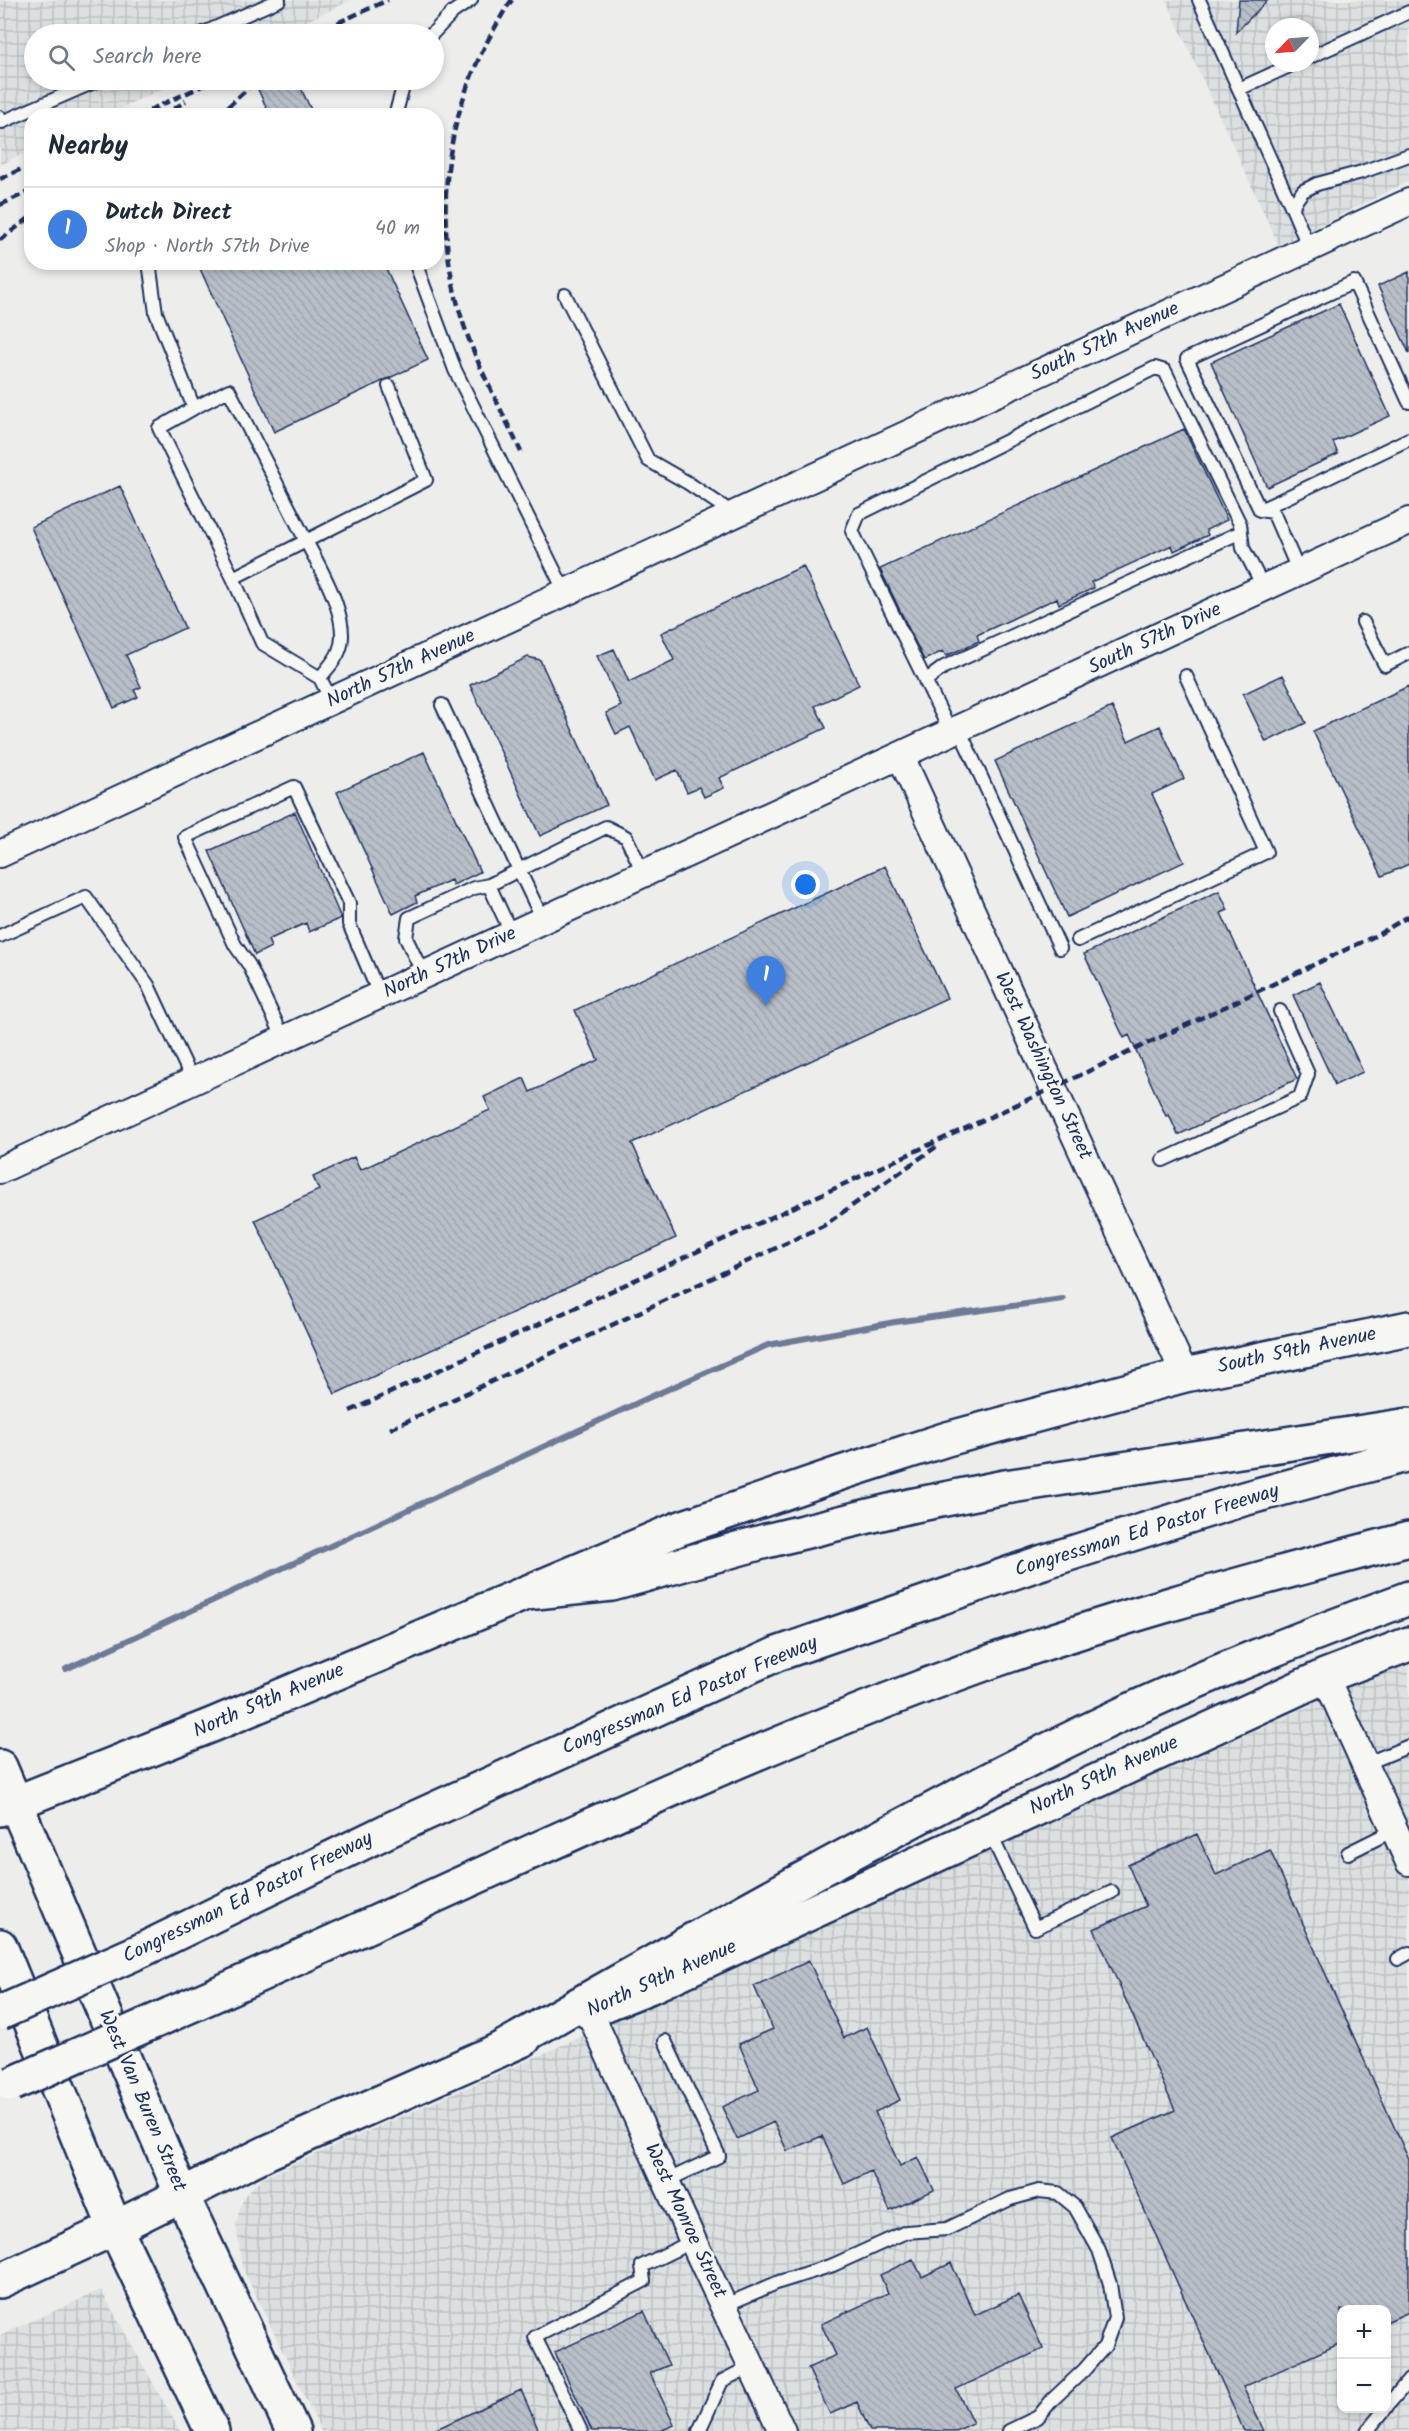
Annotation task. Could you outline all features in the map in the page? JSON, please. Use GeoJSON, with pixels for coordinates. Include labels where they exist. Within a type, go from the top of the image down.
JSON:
{"type":"FeatureCollection","features":[{"type":"Feature","properties":{"kind":"main road","name":"South 59th Avenue"},"geometry":{"type":"LineString","coordinates":[[1185,1375],[1409,1328]]}},
{"type":"Feature","properties":{"kind":"main road","name":"North 59th Avenue"},"geometry":{"type":"LineString","coordinates":[[7,1806],[212,1725],[678,1529],[947,1439],[1185,1375]]}},
{"type":"Feature","properties":{"kind":"main road"},"geometry":{"type":"LineString","coordinates":[[526,1593],[612,1584],[766,1541],[910,1506],[1005,1487],[1409,1425]]}},
{"type":"Feature","properties":{"kind":"main road","name":"Congressman Ed Pastor Freeway"},"geometry":{"type":"LineString","coordinates":[[0,2013],[142,1950],[391,1829],[777,1654],[1043,1562],[1243,1499],[1409,1454]]}},
{"type":"Feature","properties":{"kind":"main road"},"geometry":{"type":"LineString","coordinates":[[6,2087],[679,1786],[940,1680],[1072,1633],[1276,1574],[1409,1539]]}},
{"type":"Feature","properties":{"kind":"main road"},"geometry":{"type":"LineString","coordinates":[[497,2051],[658,1958],[946,1801],[1128,1712],[1228,1667],[1409,1598]]}},
{"type":"Feature","properties":{"kind":"main road"},"geometry":{"type":"LineString","coordinates":[[1325,1676],[1409,1644]]}},
{"type":"Feature","properties":{"kind":"main road","name":"North 59th Avenue"},"geometry":{"type":"LineString","coordinates":[[0,2281],[116,2228],[268,2152],[589,2011],[649,1987],[1325,1676]]}},
{"type":"Feature","properties":{"kind":"main road","name":"West Van Buren Street"},"geometry":{"type":"LineString","coordinates":[[0,1767],[7,1806],[182,2195],[293,2431]]}},
{"type":"Feature","properties":{"kind":"main road"},"geometry":{"type":"LineString","coordinates":[[0,1946],[116,2228],[212,2431]]}},
{"type":"Feature","properties":{"kind":"street","name":"South 57th Avenue"},"geometry":{"type":"LineString","coordinates":[[801,483],[1409,202]]}},
{"type":"Feature","properties":{"kind":"street","name":"North 57th Avenue"},"geometry":{"type":"LineString","coordinates":[[0,854],[801,483]]}},
{"type":"Feature","properties":{"kind":"street","name":"South 57th Drive"},"geometry":{"type":"LineString","coordinates":[[901,757],[1409,521]]}},
{"type":"Feature","properties":{"kind":"street","name":"North 57th Drive"},"geometry":{"type":"LineString","coordinates":[[0,1170],[901,757]]}},
{"type":"Feature","properties":{"kind":"street","name":"West Washington Street"},"geometry":{"type":"LineString","coordinates":[[901,757],[1185,1375]]}},
{"type":"Feature","properties":{"kind":"street"},"geometry":{"type":"LineString","coordinates":[[1325,1676],[1409,1862]]}},
{"type":"Feature","properties":{"kind":"street","name":"West Monroe Street"},"geometry":{"type":"LineString","coordinates":[[589,2011],[782,2431]]}},
{"type":"Feature","properties":{"kind":"lane"},"geometry":{"type":"LineString","coordinates":[[224,24],[279,0]]}},
{"type":"Feature","properties":{"kind":"lane"},"geometry":{"type":"LineString","coordinates":[[442,24],[453,12],[471,0]]}},
{"type":"Feature","properties":{"kind":"lane"},"geometry":{"type":"LineString","coordinates":[[1199,0],[1308,248]]}},
{"type":"Feature","properties":{"kind":"lane"},"geometry":{"type":"LineString","coordinates":[[1319,53],[1409,12]]}},
{"type":"Feature","properties":{"kind":"lane"},"geometry":{"type":"LineString","coordinates":[[1239,89],[1276,72]]}},
{"type":"Feature","properties":{"kind":"lane"},"geometry":{"type":"LineString","coordinates":[[34,108],[76,90]]}},
{"type":"Feature","properties":{"kind":"lane"},"geometry":{"type":"LineString","coordinates":[[397,108],[402,90]]}},
{"type":"Feature","properties":{"kind":"lane"},"geometry":{"type":"LineString","coordinates":[[0,117],[2,122],[24,112]]}},
{"type":"Feature","properties":{"kind":"lane"},"geometry":{"type":"LineString","coordinates":[[1293,210],[1294,202],[1303,191],[1317,184],[1362,172],[1409,154]]}},
{"type":"Feature","properties":{"kind":"lane"},"geometry":{"type":"LineString","coordinates":[[150,270],[156,313],[194,408]]}},
{"type":"Feature","properties":{"kind":"lane"},"geometry":{"type":"LineString","coordinates":[[418,270],[455,370],[565,592]]}},
{"type":"Feature","properties":{"kind":"lane"},"geometry":{"type":"LineString","coordinates":[[1260,510],[1186,359],[1354,282],[1409,402]]}},
{"type":"Feature","properties":{"kind":"lane"},"geometry":{"type":"LineString","coordinates":[[565,295],[648,460],[734,514]]}},
{"type":"Feature","properties":{"kind":"lane"},"geometry":{"type":"LineString","coordinates":[[1060,948],[955,731],[926,681],[852,531],[859,514],[1155,368],[1165,371],[1240,524],[1243,548],[1264,588]]}},
{"type":"Feature","properties":{"kind":"lane"},"geometry":{"type":"LineString","coordinates":[[233,578],[426,480],[389,386]]}},
{"type":"Feature","properties":{"kind":"lane"},"geometry":{"type":"LineString","coordinates":[[320,678],[340,650],[342,620],[328,584],[229,390],[159,428],[233,578],[262,643],[320,678],[332,702]]}},
{"type":"Feature","properties":{"kind":"lane"},"geometry":{"type":"LineString","coordinates":[[1260,510],[1409,439]]}},
{"type":"Feature","properties":{"kind":"lane"},"geometry":{"type":"LineString","coordinates":[[1260,510],[1273,512],[1299,572]]}},
{"type":"Feature","properties":{"kind":"lane"},"geometry":{"type":"LineString","coordinates":[[926,681],[944,667],[1241,532]]}},
{"type":"Feature","properties":{"kind":"lane"},"geometry":{"type":"LineString","coordinates":[[1363,622],[1385,665],[1409,653]]}},
{"type":"Feature","properties":{"kind":"lane"},"geometry":{"type":"LineString","coordinates":[[1078,940],[1266,852],[1185,676]]}},
{"type":"Feature","properties":{"kind":"lane"},"geometry":{"type":"LineString","coordinates":[[442,705],[543,920]]}},
{"type":"Feature","properties":{"kind":"lane"},"geometry":{"type":"LineString","coordinates":[[284,1040],[249,965],[235,945],[185,837],[294,787],[349,903],[349,924],[380,996]]}},
{"type":"Feature","properties":{"kind":"lane"},"geometry":{"type":"LineString","coordinates":[[424,976],[406,938],[409,918],[474,888],[489,885],[606,827],[626,837],[645,874]]}},
{"type":"Feature","properties":{"kind":"lane"},"geometry":{"type":"LineString","coordinates":[[489,885],[512,935]]}},
{"type":"Feature","properties":{"kind":"lane"},"geometry":{"type":"LineString","coordinates":[[0,936],[86,897],[148,986],[193,1081]]}},
{"type":"Feature","properties":{"kind":"lane"},"geometry":{"type":"LineString","coordinates":[[1163,1161],[1300,1096],[1308,1074],[1280,1011]]}},
{"type":"Feature","properties":{"kind":"lane"},"geometry":{"type":"LineString","coordinates":[[1365,1764],[1409,1746]]}},
{"type":"Feature","properties":{"kind":"lane"},"geometry":{"type":"LineString","coordinates":[[988,1830],[1035,1928],[1112,1892]]}},
{"type":"Feature","properties":{"kind":"lane"},"geometry":{"type":"LineString","coordinates":[[1348,1853],[1394,1830]]}},
{"type":"Feature","properties":{"kind":"lane"},"geometry":{"type":"LineString","coordinates":[[665,2041],[719,2156],[666,2181]]}},
{"type":"Feature","properties":{"kind":"lane"},"geometry":{"type":"LineString","coordinates":[[723,2306],[779,2282],[832,2265],[906,2232],[947,2229],[1010,2199],[1039,2190],[1058,2193],[1075,2207],[1099,2250],[1110,2284],[1115,2318],[1105,2346],[1084,2370],[1052,2400],[1038,2417],[1009,2431]]}},
{"type":"Feature","properties":{"kind":"lane"},"geometry":{"type":"LineString","coordinates":[[581,2431],[535,2337],[644,2281],[642,2266],[693,2241]]}},
{"type":"Feature","properties":{"kind":"lane"},"geometry":{"type":"LineString","coordinates":[[699,2431],[722,2381],[751,2366]]}},
{"type":"Feature","properties":{"kind":"lane"},"geometry":{"type":"LineString","coordinates":[[1391,2402],[1409,2380]]}},
{"type":"Feature","properties":{"kind":"lane"},"geometry":{"type":"LineString","coordinates":[[1367,2431],[1382,2413]]}},
{"type":"Feature","properties":{"kind":"shaded area"},"geometry":{"type":"Polygon","coordinates":[[[0,0],[352,0],[300,24],[24,24],[24,90],[160,90],[120,108],[24,108],[24,153],[0,165],[0,0]]]}},
{"type":"Feature","properties":{"kind":"shaded area"},"geometry":{"type":"Polygon","coordinates":[[[1166,0],[1409,0],[1409,181],[1279,246],[1166,0]]]}},
{"type":"Feature","properties":{"kind":"shaded area"},"geometry":{"type":"Polygon","coordinates":[[[1409,1666],[1409,2431],[321,2431],[242,2267],[236,2224],[245,2195],[262,2178],[538,2056],[1383,1672],[1409,1666]]]}},
{"type":"Feature","properties":{"kind":"shaded area"},"geometry":{"type":"Polygon","coordinates":[[[101,2290],[180,2431],[0,2431],[0,2335],[101,2290]]]}},
{"type":"Feature","properties":{"kind":"building"},"geometry":{"type":"Polygon","coordinates":[[[1239,0],[1268,0],[1236,32],[1239,0]]]}},
{"type":"Feature","properties":{"kind":"building"},"geometry":{"type":"Polygon","coordinates":[[[258,90],[302,90],[310,108],[266,108],[258,90]]]}},
{"type":"Feature","properties":{"kind":"building"},"geometry":{"type":"Polygon","coordinates":[[[201,270],[387,270],[428,360],[274,432],[201,270]]]}},
{"type":"Feature","properties":{"kind":"building"},"geometry":{"type":"Polygon","coordinates":[[[1409,272],[1409,353],[1378,286],[1409,272]]]}},
{"type":"Feature","properties":{"kind":"building"},"geometry":{"type":"Polygon","coordinates":[[[1339,304],[1390,416],[1333,442],[1338,454],[1267,487],[1211,362],[1339,304]]]}},
{"type":"Feature","properties":{"kind":"building"},"geometry":{"type":"Polygon","coordinates":[[[1184,429],[1227,520],[1206,530],[1208,535],[1174,551],[1172,545],[1091,582],[1094,588],[1059,604],[1057,598],[977,635],[979,641],[946,656],[943,651],[924,660],[880,569],[1184,429]]]}},
{"type":"Feature","properties":{"kind":"building"},"geometry":{"type":"Polygon","coordinates":[[[120,486],[185,628],[126,655],[141,687],[134,690],[138,697],[114,708],[31,527],[120,486]]]}},
{"type":"Feature","properties":{"kind":"building"},"geometry":{"type":"Polygon","coordinates":[[[803,566],[859,685],[815,706],[826,728],[719,778],[724,788],[704,797],[699,787],[687,792],[677,770],[655,780],[630,727],[616,734],[606,713],[621,706],[597,656],[614,649],[629,682],[674,660],[661,633],[803,566]]]}},
{"type":"Feature","properties":{"kind":"building"},"geometry":{"type":"Polygon","coordinates":[[[528,657],[540,660],[607,805],[540,836],[470,685],[528,657]]]}},
{"type":"Feature","properties":{"kind":"building"},"geometry":{"type":"Polygon","coordinates":[[[1283,675],[1306,723],[1266,742],[1243,694],[1283,675]]]}},
{"type":"Feature","properties":{"kind":"building"},"geometry":{"type":"Polygon","coordinates":[[[1409,686],[1409,864],[1382,876],[1313,731],[1409,686]]]}},
{"type":"Feature","properties":{"kind":"building"},"geometry":{"type":"Polygon","coordinates":[[[1112,707],[1128,741],[1160,726],[1184,779],[1152,794],[1184,862],[1067,917],[995,761],[1112,707]]]}},
{"type":"Feature","properties":{"kind":"building"},"geometry":{"type":"Polygon","coordinates":[[[424,752],[480,872],[453,885],[451,880],[415,896],[417,902],[393,914],[337,792],[424,752]]]}},
{"type":"Feature","properties":{"kind":"building"},"geometry":{"type":"Polygon","coordinates":[[[295,812],[341,918],[309,932],[306,923],[268,940],[271,947],[255,955],[209,851],[295,812]]]}},
{"type":"Feature","properties":{"kind":"building"},"geometry":{"type":"Polygon","coordinates":[[[885,866],[947,998],[632,1143],[676,1238],[335,1394],[255,1220],[319,1190],[313,1177],[354,1157],[360,1170],[490,1110],[484,1097],[524,1078],[530,1092],[598,1060],[575,1010],[885,866]]]}},
{"type":"Feature","properties":{"kind":"building"},"geometry":{"type":"Polygon","coordinates":[[[1219,891],[1228,910],[1221,913],[1297,1079],[1178,1135],[1169,1115],[1166,1116],[1129,1035],[1124,1038],[1084,954],[1219,891]]]}},
{"type":"Feature","properties":{"kind":"building"},"geometry":{"type":"Polygon","coordinates":[[[1320,982],[1363,1072],[1335,1085],[1293,995],[1320,982]]]}},
{"type":"Feature","properties":{"kind":"building"},"geometry":{"type":"Polygon","coordinates":[[[1197,1834],[1216,1875],[1270,1850],[1409,2160],[1409,2312],[1391,2320],[1391,2305],[1337,2305],[1337,2345],[1243,2387],[1264,2431],[1244,2431],[1112,2138],[1175,2110],[1094,1929],[1146,1906],[1128,1865],[1197,1834]]]}},
{"type":"Feature","properties":{"kind":"building"},"geometry":{"type":"Polygon","coordinates":[[[809,1961],[844,2038],[867,2027],[900,2100],[875,2112],[900,2166],[918,2157],[934,2190],[890,2211],[871,2171],[844,2184],[822,2136],[787,2151],[774,2122],[737,2139],[722,2107],[759,2090],[739,2044],[773,2029],[754,1986],[809,1961]]]}},
{"type":"Feature","properties":{"kind":"building"},"geometry":{"type":"Polygon","coordinates":[[[913,2259],[922,2277],[951,2263],[975,2315],[1018,2295],[1043,2349],[956,2389],[973,2423],[956,2431],[870,2431],[857,2402],[830,2414],[808,2368],[836,2355],[821,2324],[888,2293],[880,2275],[913,2259]]]}},
{"type":"Feature","properties":{"kind":"building"},"geometry":{"type":"Polygon","coordinates":[[[644,2311],[669,2365],[650,2373],[674,2425],[660,2431],[592,2431],[555,2352],[644,2311]]]}},
{"type":"Feature","properties":{"kind":"building"},"geometry":{"type":"Polygon","coordinates":[[[521,2390],[539,2431],[432,2431],[521,2390]]]}},
{"type":"Feature","properties":{"kind":"waterway"},"geometry":{"type":"LineString","coordinates":[[66,1669],[648,1398],[768,1345],[895,1322],[1063,1299]]}},
{"type":"Feature","properties":{"kind":"railway"},"geometry":{"type":"LineString","coordinates":[[335,24],[388,0]]}},
{"type":"Feature","properties":{"kind":"railway"},"geometry":{"type":"LineString","coordinates":[[512,0],[493,31],[464,96],[449,165],[446,235],[450,270],[470,343],[521,452]]}},
{"type":"Feature","properties":{"kind":"railway"},"geometry":{"type":"LineString","coordinates":[[154,108],[193,90]]}},
{"type":"Feature","properties":{"kind":"railway"},"geometry":{"type":"LineString","coordinates":[[227,108],[246,90]]}},
{"type":"Feature","properties":{"kind":"railway"},"geometry":{"type":"LineString","coordinates":[[175,108],[186,101]]}},
{"type":"Feature","properties":{"kind":"railway"},"geometry":{"type":"LineString","coordinates":[[0,179],[24,168]]}},
{"type":"Feature","properties":{"kind":"railway"},"geometry":{"type":"LineString","coordinates":[[0,205],[24,194]]}},
{"type":"Feature","properties":{"kind":"railway"},"geometry":{"type":"LineString","coordinates":[[0,240],[24,222]]}},
{"type":"Feature","properties":{"kind":"railway"},"geometry":{"type":"LineString","coordinates":[[350,1411],[1053,1088],[1379,934],[1409,916]]}},
{"type":"Feature","properties":{"kind":"railway"},"geometry":{"type":"LineString","coordinates":[[390,1429],[823,1226],[936,1147]]}},
{"type":"Feature","properties":{"kind":"place","name":"Dutch Direct"},"geometry":{"type":"Point","coordinates":[766,1006]}}]}
